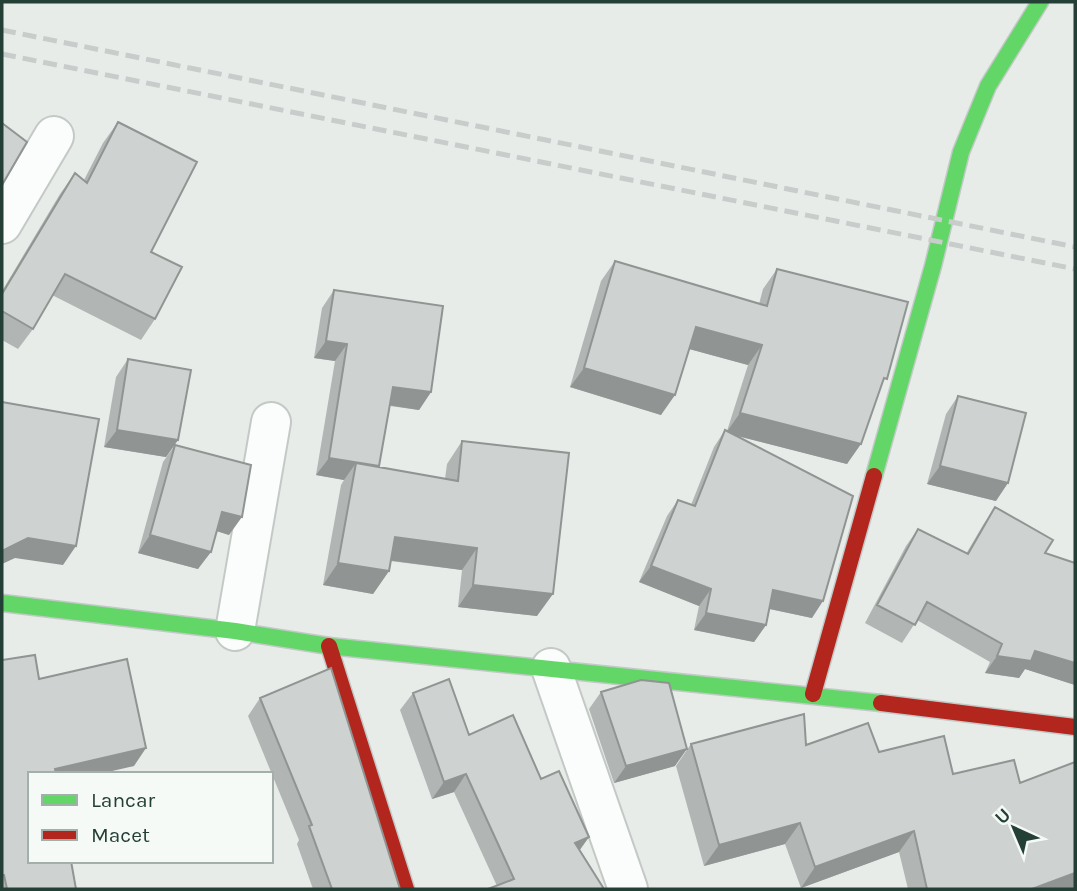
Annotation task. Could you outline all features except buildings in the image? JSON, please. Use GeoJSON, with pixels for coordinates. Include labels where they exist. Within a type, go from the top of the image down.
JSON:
{"type":"FeatureCollection","features":[{"type":"Feature","properties":{"kind":"street"},"geometry":{"type":"LineString","coordinates":[[813,694],[929,279],[961,152],[988,86],[1040,2]]}},
{"type":"Feature","properties":{"kind":"street"},"geometry":{"type":"LineString","coordinates":[[2,224],[54,136]]}},
{"type":"Feature","properties":{"kind":"street"},"geometry":{"type":"LineString","coordinates":[[234,631],[271,422]]}},
{"type":"Feature","properties":{"kind":"street"},"geometry":{"type":"LineString","coordinates":[[2,603],[234,631],[329,646],[813,694],[1075,727]]}},
{"type":"Feature","properties":{"kind":"street"},"geometry":{"type":"LineString","coordinates":[[329,646],[406,889]]}},
{"type":"Feature","properties":{"kind":"street"},"geometry":{"type":"LineString","coordinates":[[551,668],[628,889]]}},
{"type":"Feature","properties":{"kind":"railway"},"geometry":{"type":"LineString","coordinates":[[2,30],[1075,247]]}},
{"type":"Feature","properties":{"kind":"railway"},"geometry":{"type":"LineString","coordinates":[[2,54],[1075,269]]}},
{"type":"Feature","properties":{"kind":"traffic: fast"},"geometry":{"type":"LineString","coordinates":[[874,476],[933,266],[961,152],[988,86],[1040,2]]}},
{"type":"Feature","properties":{"kind":"traffic: fast"},"geometry":{"type":"LineString","coordinates":[[2,603],[235,631],[329,646],[881,703]]}},
{"type":"Feature","properties":{"kind":"traffic: jam"},"geometry":{"type":"LineString","coordinates":[[813,694],[874,476]]}},
{"type":"Feature","properties":{"kind":"traffic: jam"},"geometry":{"type":"LineString","coordinates":[[329,646],[406,889]]}},
{"type":"Feature","properties":{"kind":"traffic: jam"},"geometry":{"type":"LineString","coordinates":[[881,703],[1075,727]]}}]}
